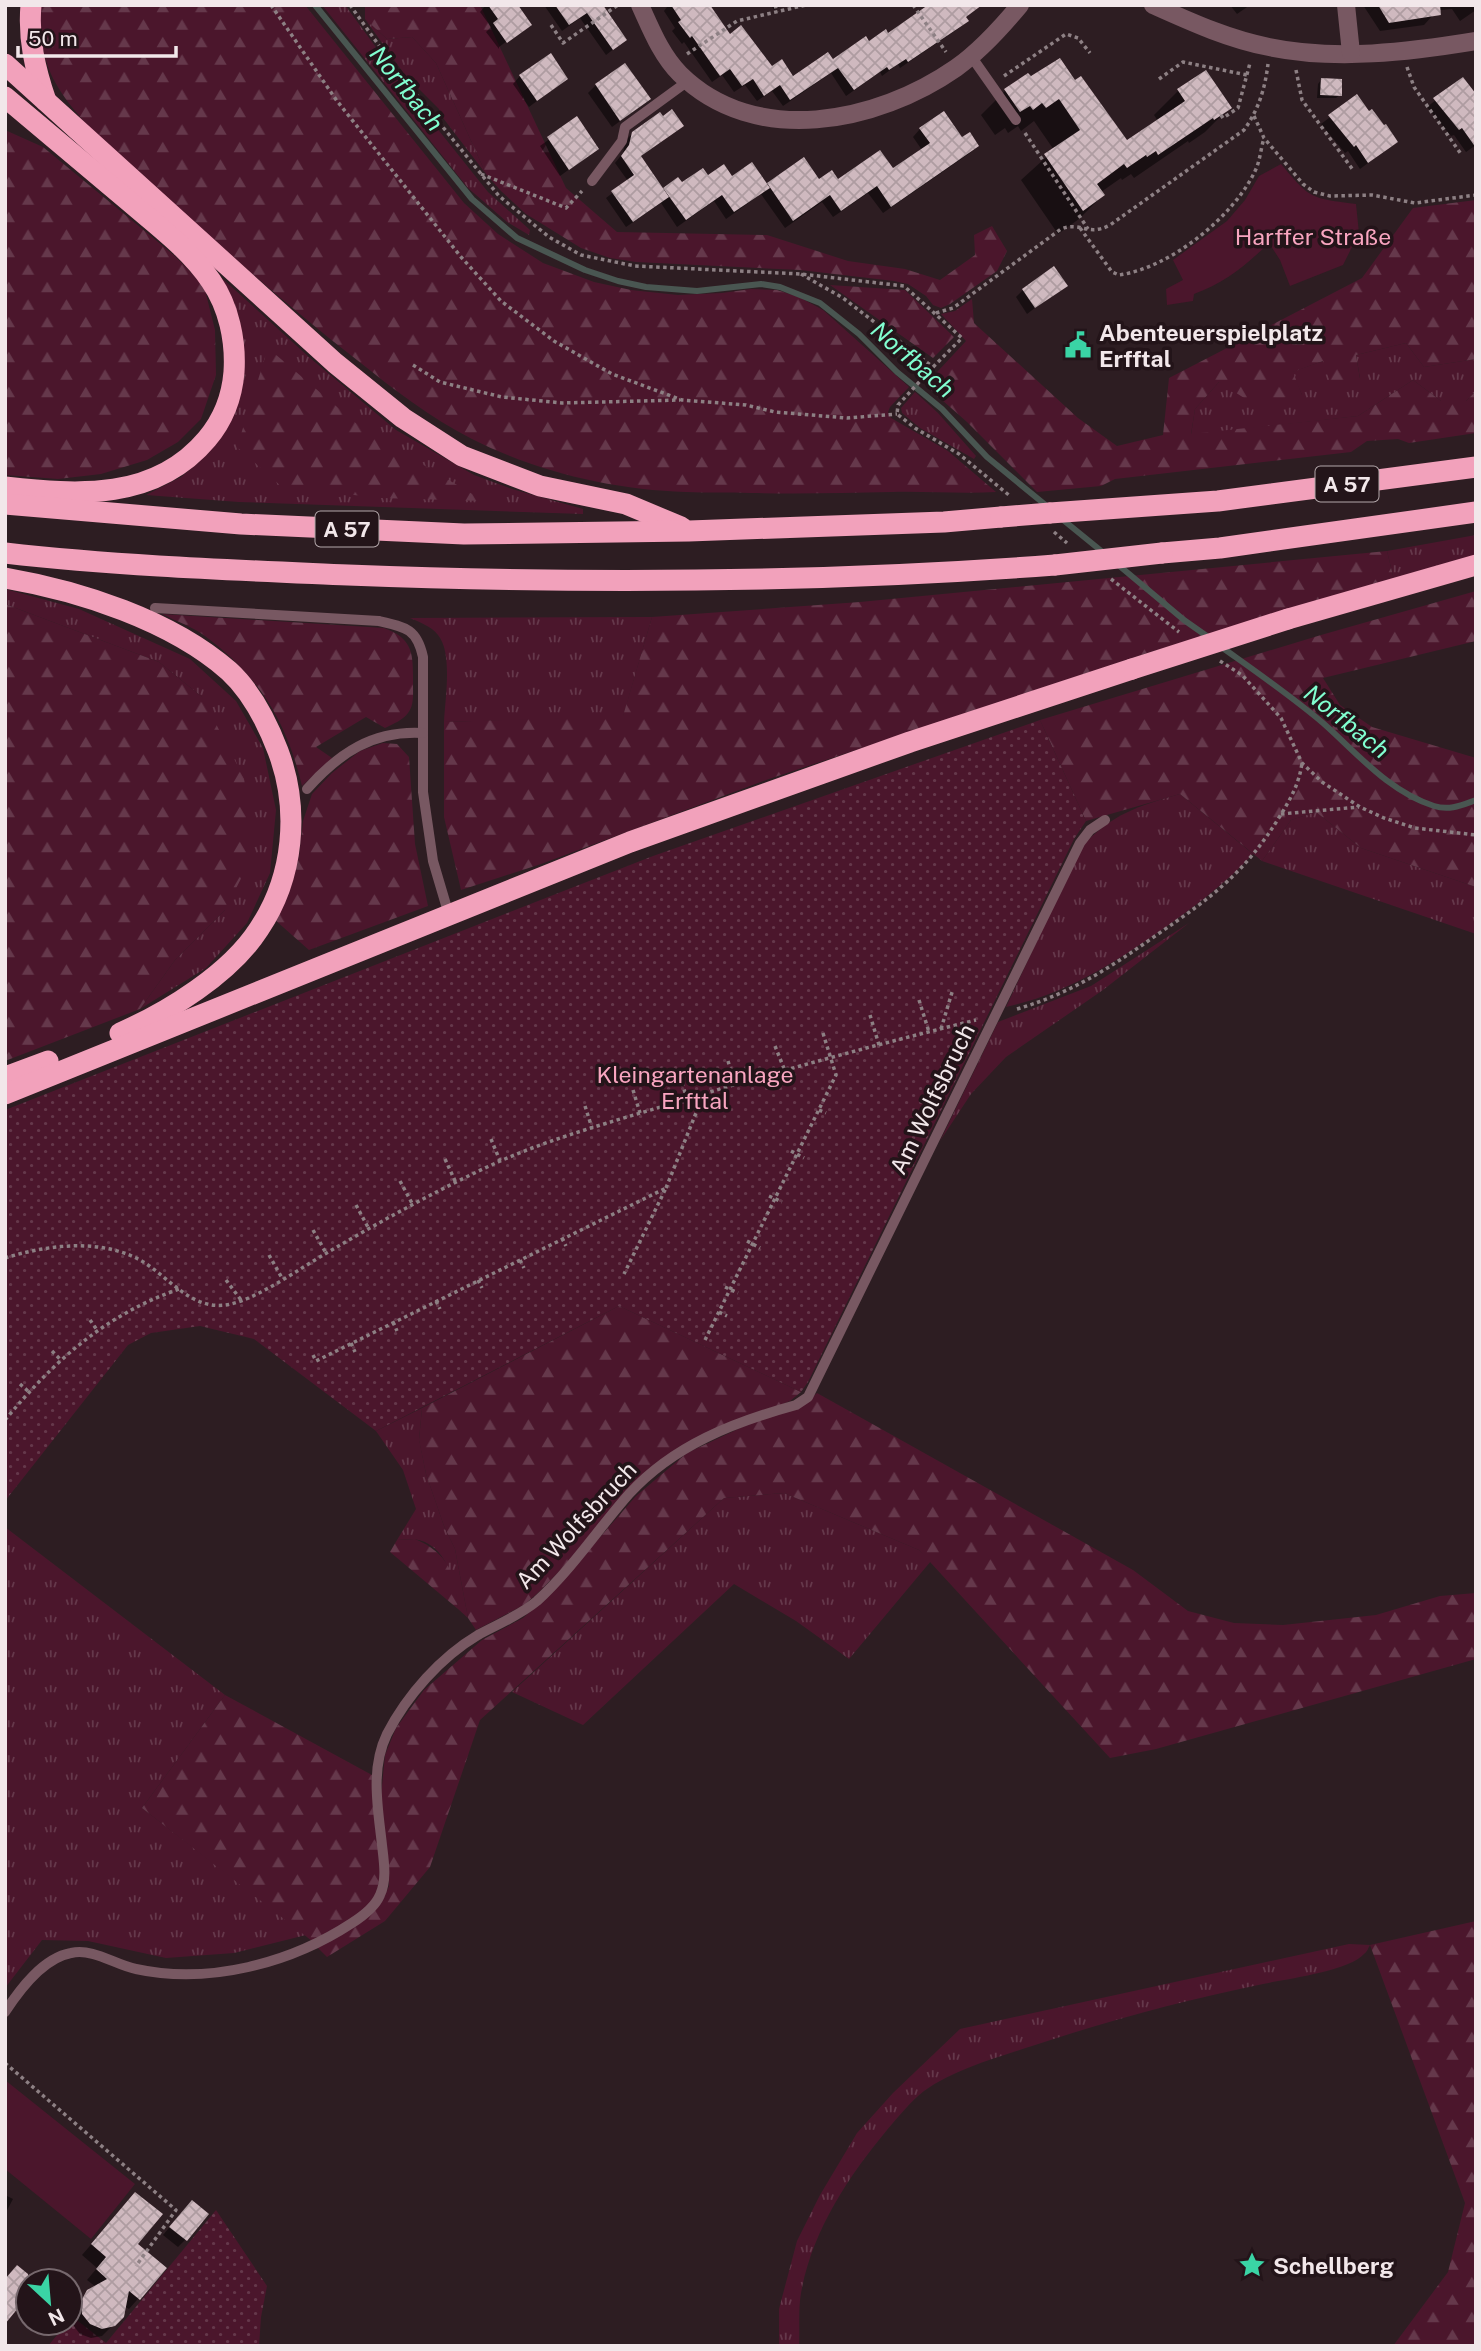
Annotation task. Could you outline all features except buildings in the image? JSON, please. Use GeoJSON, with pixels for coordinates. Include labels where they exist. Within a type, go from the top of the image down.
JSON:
{"type":"FeatureCollection","features":[{"type":"Feature","properties":{"kind":"highway"},"geometry":{"type":"LineString","coordinates":[[31,5],[30,39],[33,59],[47,103]]}},
{"type":"Feature","properties":{"kind":"highway"},"geometry":{"type":"LineString","coordinates":[[5,64],[335,363],[403,418],[462,456],[540,486],[626,504],[689,530]]}},
{"type":"Feature","properties":{"kind":"highway"},"geometry":{"type":"LineString","coordinates":[[5,97],[181,246],[212,282],[229,319],[235,353],[232,392],[216,428],[192,457],[172,470],[151,481],[114,490],[80,492],[5,487]]}},
{"type":"Feature","properties":{"kind":"highway"},"geometry":{"type":"LineString","coordinates":[[5,109],[47,131]]}},
{"type":"Feature","properties":{"kind":"highway","name":"A 57"},"geometry":{"type":"LineString","coordinates":[[5,504],[241,524],[464,534],[689,530],[944,522],[1110,510],[1218,501],[1476,467]]}},
{"type":"Feature","properties":{"kind":"highway","name":"A 57"},"geometry":{"type":"LineString","coordinates":[[5,553],[237,570],[489,580],[726,582],[1055,565],[1220,548],[1476,512]]}},
{"type":"Feature","properties":{"kind":"highway"},"geometry":{"type":"LineString","coordinates":[[5,1094],[630,842],[769,791],[1132,668],[1288,619],[1476,565]]}},
{"type":"Feature","properties":{"kind":"highway"},"geometry":{"type":"LineString","coordinates":[[5,578],[101,603],[145,621],[196,646],[231,673],[261,712],[272,735],[284,765],[291,811],[289,854],[283,880],[273,906],[241,953],[193,992],[134,1027],[5,1077]]}},
{"type":"Feature","properties":{"kind":"street"},"geometry":{"type":"LineString","coordinates":[[640,5],[657,41],[672,64],[688,81],[717,101],[755,117],[787,121],[851,114],[891,102],[928,85],[964,62],[996,33],[1020,5]]}},
{"type":"Feature","properties":{"kind":"street"},"geometry":{"type":"LineString","coordinates":[[1153,5],[1194,23],[1256,44],[1313,53],[1432,48],[1476,41]]}},
{"type":"Feature","properties":{"kind":"street"},"geometry":{"type":"LineString","coordinates":[[1346,5],[1351,53]]}},
{"type":"Feature","properties":{"kind":"lane"},"geometry":{"type":"LineString","coordinates":[[964,62],[991,85],[1016,120]]}},
{"type":"Feature","properties":{"kind":"lane"},"geometry":{"type":"LineString","coordinates":[[592,181],[622,141],[625,127],[688,81]]}},
{"type":"Feature","properties":{"kind":"lane"},"geometry":{"type":"LineString","coordinates":[[155,608],[379,621],[401,625],[415,634],[423,657],[423,792],[428,839],[449,915]]}},
{"type":"Feature","properties":{"kind":"lane"},"geometry":{"type":"LineString","coordinates":[[307,789],[346,752],[374,738],[401,732],[423,733]]}},
{"type":"Feature","properties":{"kind":"lane","name":"Am Wolfsbruch"},"geometry":{"type":"LineString","coordinates":[[5,2012],[29,1981],[64,1954],[86,1952],[137,1970],[186,1974],[246,1968],[320,1942],[370,1909],[379,1898],[385,1881],[376,1795],[380,1751],[397,1718],[416,1690],[458,1650],[477,1636],[523,1612],[536,1601],[577,1559],[628,1496],[672,1457],[719,1431],[796,1405],[808,1398],[1080,843],[1090,830],[1105,820]]}},
{"type":"Feature","properties":{"kind":"path"},"geometry":{"type":"LineString","coordinates":[[271,5],[337,101],[461,257],[501,301],[554,341],[612,374],[682,400]]}},
{"type":"Feature","properties":{"kind":"path"},"geometry":{"type":"LineString","coordinates":[[551,25],[563,43],[618,5]]}},
{"type":"Feature","properties":{"kind":"path"},"geometry":{"type":"LineString","coordinates":[[775,5],[777,12]]}},
{"type":"Feature","properties":{"kind":"path"},"geometry":{"type":"LineString","coordinates":[[672,64],[737,21],[806,5]]}},
{"type":"Feature","properties":{"kind":"path"},"geometry":{"type":"LineString","coordinates":[[913,5],[964,62]]}},
{"type":"Feature","properties":{"kind":"path"},"geometry":{"type":"LineString","coordinates":[[352,6],[406,83],[499,197],[549,237],[581,255],[635,266],[801,275],[904,286],[962,338],[902,400]]}},
{"type":"Feature","properties":{"kind":"path"},"geometry":{"type":"LineString","coordinates":[[991,85],[1066,34],[1079,38],[1090,53]]}},
{"type":"Feature","properties":{"kind":"path"},"geometry":{"type":"LineString","coordinates":[[1221,115],[1223,118],[1238,107],[1256,44]]}},
{"type":"Feature","properties":{"kind":"path"},"geometry":{"type":"LineString","coordinates":[[1292,50],[1302,100],[1353,170]]}},
{"type":"Feature","properties":{"kind":"path"},"geometry":{"type":"LineString","coordinates":[[1401,50],[1413,87],[1461,154]]}},
{"type":"Feature","properties":{"kind":"path"},"geometry":{"type":"LineString","coordinates":[[1159,79],[1183,62],[1247,75]]}},
{"type":"Feature","properties":{"kind":"path"},"geometry":{"type":"LineString","coordinates":[[936,313],[953,308],[1061,229],[1068,226],[1090,231],[1103,229],[1244,130],[1254,116],[1266,76]]}},
{"type":"Feature","properties":{"kind":"path"},"geometry":{"type":"LineString","coordinates":[[1254,116],[1264,138],[1303,184],[1314,192],[1330,195],[1372,195],[1415,203],[1476,195]]}},
{"type":"Feature","properties":{"kind":"path"},"geometry":{"type":"LineString","coordinates":[[1016,120],[1090,231]]}},
{"type":"Feature","properties":{"kind":"path"},"geometry":{"type":"LineString","coordinates":[[1080,228],[1112,272],[1119,275],[1131,274],[1144,268],[1199,238],[1222,219],[1247,186],[1257,167],[1264,138]]}},
{"type":"Feature","properties":{"kind":"path"},"geometry":{"type":"LineString","coordinates":[[479,174],[566,208],[572,202]]}},
{"type":"Feature","properties":{"kind":"path"},"geometry":{"type":"LineString","coordinates":[[801,275],[844,298],[933,367]]}},
{"type":"Feature","properties":{"kind":"path"},"geometry":{"type":"LineString","coordinates":[[413,365],[440,382],[502,397],[562,403],[682,400],[846,418],[897,414]]}},
{"type":"Feature","properties":{"kind":"path"},"geometry":{"type":"LineString","coordinates":[[5,1258],[57,1246],[105,1249],[139,1259],[190,1297],[210,1305],[222,1305],[241,1300],[456,1182],[538,1145],[704,1093],[1044,1001],[1103,972],[1181,919],[1247,864],[1288,805],[1298,784],[1302,762]]}},
{"type":"Feature","properties":{"kind":"path"},"geometry":{"type":"LineString","coordinates":[[1281,814],[1360,807]]}},
{"type":"Feature","properties":{"kind":"path"},"geometry":{"type":"LineString","coordinates":[[941,1029],[953,989]]}},
{"type":"Feature","properties":{"kind":"path"},"geometry":{"type":"LineString","coordinates":[[919,1000],[929,1032]]}},
{"type":"Feature","properties":{"kind":"path"},"geometry":{"type":"LineString","coordinates":[[870,1015],[879,1045]]}},
{"type":"Feature","properties":{"kind":"path"},"geometry":{"type":"LineString","coordinates":[[705,1340],[836,1075],[822,1030]]}},
{"type":"Feature","properties":{"kind":"path"},"geometry":{"type":"LineString","coordinates":[[775,1046],[785,1071]]}},
{"type":"Feature","properties":{"kind":"path"},"geometry":{"type":"LineString","coordinates":[[728,1060],[735,1085]]}},
{"type":"Feature","properties":{"kind":"path"},"geometry":{"type":"LineString","coordinates":[[680,1076],[687,1099]]}},
{"type":"Feature","properties":{"kind":"path"},"geometry":{"type":"LineString","coordinates":[[633,1090],[640,1113]]}},
{"type":"Feature","properties":{"kind":"path"},"geometry":{"type":"LineString","coordinates":[[624,1274],[666,1188],[704,1093]]}},
{"type":"Feature","properties":{"kind":"path"},"geometry":{"type":"LineString","coordinates":[[585,1106],[592,1128]]}},
{"type":"Feature","properties":{"kind":"path"},"geometry":{"type":"LineString","coordinates":[[819,1110],[826,1113]]}},
{"type":"Feature","properties":{"kind":"path"},"geometry":{"type":"LineString","coordinates":[[491,1139],[500,1161]]}},
{"type":"Feature","properties":{"kind":"path"},"geometry":{"type":"LineString","coordinates":[[791,1151],[804,1157]]}},
{"type":"Feature","properties":{"kind":"path"},"geometry":{"type":"LineString","coordinates":[[445,1159],[456,1182]]}},
{"type":"Feature","properties":{"kind":"path"},"geometry":{"type":"LineString","coordinates":[[400,1181],[413,1205]]}},
{"type":"Feature","properties":{"kind":"path"},"geometry":{"type":"LineString","coordinates":[[313,1355],[316,1360],[666,1188]]}},
{"type":"Feature","properties":{"kind":"path"},"geometry":{"type":"LineString","coordinates":[[769,1196],[782,1202]]}},
{"type":"Feature","properties":{"kind":"path"},"geometry":{"type":"LineString","coordinates":[[356,1205],[369,1228]]}},
{"type":"Feature","properties":{"kind":"path"},"geometry":{"type":"LineString","coordinates":[[565,1229],[568,1236]]}},
{"type":"Feature","properties":{"kind":"path"},"geometry":{"type":"LineString","coordinates":[[313,1230],[326,1253]]}},
{"type":"Feature","properties":{"kind":"path"},"geometry":{"type":"LineString","coordinates":[[562,1238],[566,1246]]}},
{"type":"Feature","properties":{"kind":"path"},"geometry":{"type":"LineString","coordinates":[[747,1241],[760,1248]]}},
{"type":"Feature","properties":{"kind":"path"},"geometry":{"type":"LineString","coordinates":[[523,1250],[526,1256]]}},
{"type":"Feature","properties":{"kind":"path"},"geometry":{"type":"LineString","coordinates":[[269,1255],[282,1278]]}},
{"type":"Feature","properties":{"kind":"path"},"geometry":{"type":"LineString","coordinates":[[520,1259],[523,1268]]}},
{"type":"Feature","properties":{"kind":"path"},"geometry":{"type":"LineString","coordinates":[[481,1271],[484,1277]]}},
{"type":"Feature","properties":{"kind":"path"},"geometry":{"type":"LineString","coordinates":[[226,1280],[241,1300]]}},
{"type":"Feature","properties":{"kind":"path"},"geometry":{"type":"LineString","coordinates":[[478,1280],[482,1289]]}},
{"type":"Feature","properties":{"kind":"path"},"geometry":{"type":"LineString","coordinates":[[725,1287],[738,1293]]}},
{"type":"Feature","properties":{"kind":"path"},"geometry":{"type":"LineString","coordinates":[[5,1420],[61,1360],[97,1330],[127,1311],[179,1289]]}},
{"type":"Feature","properties":{"kind":"path"},"geometry":{"type":"LineString","coordinates":[[439,1292],[442,1298]]}},
{"type":"Feature","properties":{"kind":"path"},"geometry":{"type":"LineString","coordinates":[[436,1301],[440,1309]]}},
{"type":"Feature","properties":{"kind":"path"},"geometry":{"type":"LineString","coordinates":[[719,1312],[727,1316]]}},
{"type":"Feature","properties":{"kind":"path"},"geometry":{"type":"LineString","coordinates":[[396,1313],[399,1319]]}},
{"type":"Feature","properties":{"kind":"path"},"geometry":{"type":"LineString","coordinates":[[90,1320],[97,1330]]}},
{"type":"Feature","properties":{"kind":"path"},"geometry":{"type":"LineString","coordinates":[[393,1322],[397,1331]]}},
{"type":"Feature","properties":{"kind":"path"},"geometry":{"type":"LineString","coordinates":[[703,1331],[709,1334]]}},
{"type":"Feature","properties":{"kind":"path"},"geometry":{"type":"LineString","coordinates":[[355,1334],[357,1340]]}},
{"type":"Feature","properties":{"kind":"path"},"geometry":{"type":"LineString","coordinates":[[351,1343],[355,1352]]}},
{"type":"Feature","properties":{"kind":"path"},"geometry":{"type":"LineString","coordinates":[[52,1351],[61,1360]]}},
{"type":"Feature","properties":{"kind":"path"},"geometry":{"type":"LineString","coordinates":[[20,1384],[29,1392]]}},
{"type":"Feature","properties":{"kind":"path"},"geometry":{"type":"LineString","coordinates":[[5,2063],[176,2210],[136,2266]]}},
{"type":"Feature","properties":{"kind":"green space"},"geometry":{"type":"Polygon","coordinates":[[[39,5],[305,5],[464,203],[498,234],[543,263],[594,282],[631,290],[678,295],[751,289],[777,290],[799,297],[823,310],[909,387],[890,407],[888,412],[891,418],[948,451],[996,492],[659,491],[604,483],[549,470],[472,439],[384,382],[273,292],[134,172],[94,133],[76,113],[51,74],[43,49],[39,5]]]}},
{"type":"Feature","properties":{"kind":"green space"},"geometry":{"type":"Polygon","coordinates":[[[322,5],[345,5],[416,102],[488,192],[530,230],[529,235],[507,222],[468,188],[322,5]]]}},
{"type":"Feature","properties":{"kind":"green space"},"geometry":{"type":"Polygon","coordinates":[[[365,5],[480,5],[566,188],[617,232],[767,235],[848,261],[905,269],[940,280],[975,255],[974,235],[992,226],[1007,251],[997,271],[941,308],[933,305],[926,296],[908,284],[894,281],[800,270],[636,262],[610,258],[581,248],[526,214],[501,191],[486,174],[436,63],[412,37],[387,39],[365,19],[365,5]]]}},
{"type":"Feature","properties":{"kind":"green space"},"geometry":{"type":"Polygon","coordinates":[[[365,19],[387,39],[412,37],[436,63],[486,174],[440,114],[439,109],[405,75],[365,19]]]}},
{"type":"Feature","properties":{"kind":"green space"},"geometry":{"type":"Polygon","coordinates":[[[5,130],[43,147],[175,256],[204,286],[215,330],[216,375],[201,419],[178,442],[147,460],[101,474],[58,479],[5,475],[5,130]]]}},
{"type":"Feature","properties":{"kind":"green space","name":"Harffer Straße"},"geometry":{"type":"Polygon","coordinates":[[[1281,164],[1299,185],[1313,195],[1356,204],[1359,233],[1343,265],[1290,286],[1280,260],[1269,243],[1234,273],[1194,294],[1193,301],[1167,305],[1166,289],[1183,280],[1173,260],[1227,221],[1245,200],[1259,176],[1281,164]]]}},
{"type":"Feature","properties":{"kind":"green space"},"geometry":{"type":"Polygon","coordinates":[[[1476,200],[1476,359],[1424,367],[1406,343],[1356,355],[1360,379],[1332,388],[1323,361],[1293,372],[1302,395],[1252,403],[1219,382],[1195,409],[1191,434],[1358,416],[1413,380],[1441,401],[1466,401],[1476,391],[1476,433],[1409,443],[1398,439],[1367,441],[1351,452],[1115,479],[1101,486],[1037,492],[967,422],[925,385],[966,341],[941,314],[955,311],[972,299],[974,323],[1078,418],[1117,446],[1163,435],[1169,378],[1362,278],[1413,208],[1476,200]]]}},
{"type":"Feature","properties":{"kind":"green space"},"geometry":{"type":"Polygon","coordinates":[[[204,262],[310,358],[396,430],[474,475],[583,509],[583,514],[239,502],[146,495],[181,477],[215,444],[240,383],[204,262]]]}},
{"type":"Feature","properties":{"kind":"green space"},"geometry":{"type":"Polygon","coordinates":[[[830,285],[905,290],[954,337],[933,358],[830,285]]]}},
{"type":"Feature","properties":{"kind":"green space"},"geometry":{"type":"Polygon","coordinates":[[[1406,343],[1424,367],[1476,359],[1476,391],[1466,401],[1441,401],[1413,380],[1358,416],[1191,435],[1195,409],[1219,382],[1302,395],[1292,372],[1323,361],[1360,378],[1356,355],[1406,343]]]}},
{"type":"Feature","properties":{"kind":"green space"},"geometry":{"type":"Polygon","coordinates":[[[268,348],[363,429],[484,501],[381,498],[282,487],[237,447],[268,348]]]}},
{"type":"Feature","properties":{"kind":"green space"},"geometry":{"type":"Polygon","coordinates":[[[915,392],[938,413],[976,456],[974,459],[920,428],[902,413],[901,408],[915,392]]]}},
{"type":"Feature","properties":{"kind":"green space"},"geometry":{"type":"Polygon","coordinates":[[[1476,535],[1476,557],[1394,580],[1387,551],[1476,535]]]}},
{"type":"Feature","properties":{"kind":"green space"},"geometry":{"type":"Polygon","coordinates":[[[1387,551],[1394,580],[1147,653],[766,780],[541,864],[461,890],[444,817],[444,722],[623,716],[652,617],[860,602],[1387,551]]]}},
{"type":"Feature","properties":{"kind":"green space"},"geometry":{"type":"Polygon","coordinates":[[[5,589],[79,609],[190,659],[236,701],[263,748],[276,810],[270,873],[247,923],[206,968],[140,1009],[175,960],[225,910],[202,697],[159,662],[5,604],[5,589]]]}},
{"type":"Feature","properties":{"kind":"green space"},"geometry":{"type":"Polygon","coordinates":[[[1476,591],[1476,641],[1323,678],[1340,705],[1372,727],[1476,758],[1476,887],[1361,848],[1316,812],[1291,820],[1262,861],[1180,794],[1086,821],[1040,720],[1321,635],[1476,591]]]}},
{"type":"Feature","properties":{"kind":"green space"},"geometry":{"type":"Polygon","coordinates":[[[5,604],[159,662],[202,697],[244,778],[254,853],[225,910],[175,960],[140,1009],[5,1061],[5,604]]]}},
{"type":"Feature","properties":{"kind":"green space"},"geometry":{"type":"Polygon","coordinates":[[[162,614],[384,628],[402,637],[410,650],[413,666],[411,707],[403,718],[385,728],[366,717],[316,747],[332,758],[302,786],[279,721],[255,684],[241,667],[205,636],[162,614]]]}},
{"type":"Feature","properties":{"kind":"green space"},"geometry":{"type":"Polygon","coordinates":[[[652,617],[623,717],[444,722],[447,664],[443,643],[432,629],[410,618],[652,617]]]}},
{"type":"Feature","properties":{"kind":"green space","name":"Kleingartenanlage Erfttal"},"geometry":{"type":"Polygon","coordinates":[[[1040,720],[1086,821],[1074,839],[801,1392],[619,1306],[376,1431],[254,1339],[200,1326],[151,1333],[128,1345],[5,1501],[5,1110],[653,856],[1040,720]]]}},
{"type":"Feature","properties":{"kind":"green space"},"geometry":{"type":"Polygon","coordinates":[[[383,743],[397,744],[409,757],[415,844],[428,906],[309,950],[275,920],[283,906],[299,856],[303,821],[312,794],[332,773],[360,751],[383,743]]]}},
{"type":"Feature","properties":{"kind":"green space"},"geometry":{"type":"Polygon","coordinates":[[[1180,794],[1253,854],[1202,900],[1112,962],[1051,993],[1006,1007],[1081,847],[1104,826],[1126,813],[1180,794]]]}},
{"type":"Feature","properties":{"kind":"green space"},"geometry":{"type":"Polygon","coordinates":[[[1316,812],[1361,848],[1476,887],[1476,934],[1262,861],[1291,820],[1316,812]]]}},
{"type":"Feature","properties":{"kind":"green space"},"geometry":{"type":"Polygon","coordinates":[[[1189,923],[1103,990],[1006,1057],[971,1094],[940,1141],[998,1022],[1091,986],[1189,923]]]}},
{"type":"Feature","properties":{"kind":"green space"},"geometry":{"type":"Polygon","coordinates":[[[619,1306],[801,1392],[790,1401],[680,1447],[540,1591],[524,1605],[476,1630],[468,1618],[455,1549],[426,1474],[419,1440],[422,1408],[619,1306]]]}},
{"type":"Feature","properties":{"kind":"green space"},"geometry":{"type":"Polygon","coordinates":[[[817,1393],[1133,1570],[1188,1611],[1234,1623],[1283,1625],[1376,1615],[1440,1596],[1476,1593],[1476,1659],[1156,1749],[1110,1758],[919,1550],[784,1493],[724,1498],[480,1720],[430,1867],[385,1921],[327,1957],[317,1947],[382,1901],[389,1886],[381,1796],[385,1755],[396,1728],[424,1690],[482,1640],[523,1618],[552,1592],[636,1496],[687,1453],[753,1422],[805,1404],[817,1393]]]}},
{"type":"Feature","properties":{"kind":"green space"},"geometry":{"type":"Polygon","coordinates":[[[422,1408],[419,1439],[426,1474],[455,1549],[468,1618],[458,1609],[452,1576],[434,1548],[414,1539],[397,1540],[416,1509],[403,1470],[376,1431],[422,1408]]]}},
{"type":"Feature","properties":{"kind":"green space"},"geometry":{"type":"Polygon","coordinates":[[[784,1493],[919,1550],[931,1561],[849,1659],[796,1621],[734,1584],[583,1725],[512,1692],[724,1498],[784,1493]]]}},
{"type":"Feature","properties":{"kind":"green space"},"geometry":{"type":"Polygon","coordinates":[[[5,1527],[225,1695],[142,1808],[306,1935],[234,1953],[166,1958],[88,1941],[42,1940],[5,1988],[5,1527]]]}},
{"type":"Feature","properties":{"kind":"green space"},"geometry":{"type":"Polygon","coordinates":[[[415,1539],[435,1551],[448,1566],[455,1585],[458,1609],[390,1552],[397,1540],[415,1539]]]}},
{"type":"Feature","properties":{"kind":"green space"},"geometry":{"type":"Polygon","coordinates":[[[225,1695],[372,1775],[380,1862],[376,1895],[363,1911],[312,1941],[142,1808],[225,1695]]]}},
{"type":"Feature","properties":{"kind":"green space"},"geometry":{"type":"Polygon","coordinates":[[[1476,1921],[1476,2346],[1393,2346],[1448,2272],[1465,2203],[1370,1945],[1476,1921]]]}},
{"type":"Feature","properties":{"kind":"green space"},"geometry":{"type":"Polygon","coordinates":[[[1349,1944],[1370,1945],[1356,1960],[1332,1970],[1205,1997],[1089,2028],[976,2065],[949,2076],[924,2091],[905,2109],[873,2148],[834,2206],[806,2270],[800,2299],[799,2346],[779,2346],[779,2309],[797,2241],[820,2195],[857,2133],[893,2093],[960,2029],[1349,1944]]]}},
{"type":"Feature","properties":{"kind":"green space"},"geometry":{"type":"Polygon","coordinates":[[[5,2080],[135,2184],[91,2239],[5,2169],[5,2080]]]}},
{"type":"Feature","properties":{"kind":"green space"},"geometry":{"type":"Polygon","coordinates":[[[216,2210],[267,2286],[259,2346],[48,2346],[55,2337],[84,2337],[84,2326],[106,2343],[216,2210]]]}},
{"type":"Feature","properties":{"kind":"waterway","name":"Norfbach"},"geometry":{"type":"LineString","coordinates":[[315,5],[472,199],[517,238],[585,270],[618,281],[646,287],[697,291],[761,284],[780,287],[820,303],[859,334],[897,372],[942,409],[987,457],[1048,507]]}},
{"type":"Feature","properties":{"kind":"waterway","name":"Norfbach"},"geometry":{"type":"LineString","coordinates":[[1062,519],[1105,554]]}},
{"type":"Feature","properties":{"kind":"waterway","name":"Norfbach"},"geometry":{"type":"LineString","coordinates":[[1116,563],[1211,639]]}},
{"type":"Feature","properties":{"kind":"waterway","name":"Norfbach"},"geometry":{"type":"LineString","coordinates":[[1220,646],[1311,713],[1374,770],[1402,791],[1418,800],[1445,808],[1476,800]]}},
{"type":"Feature","properties":{"kind":"place","name":"Abenteuerspielplatz Erfftal"},"geometry":{"type":"Point","coordinates":[1078,345]}},
{"type":"Feature","properties":{"kind":"place","name":"Schellberg"},"geometry":{"type":"Point","coordinates":[1252,2265]}}]}
